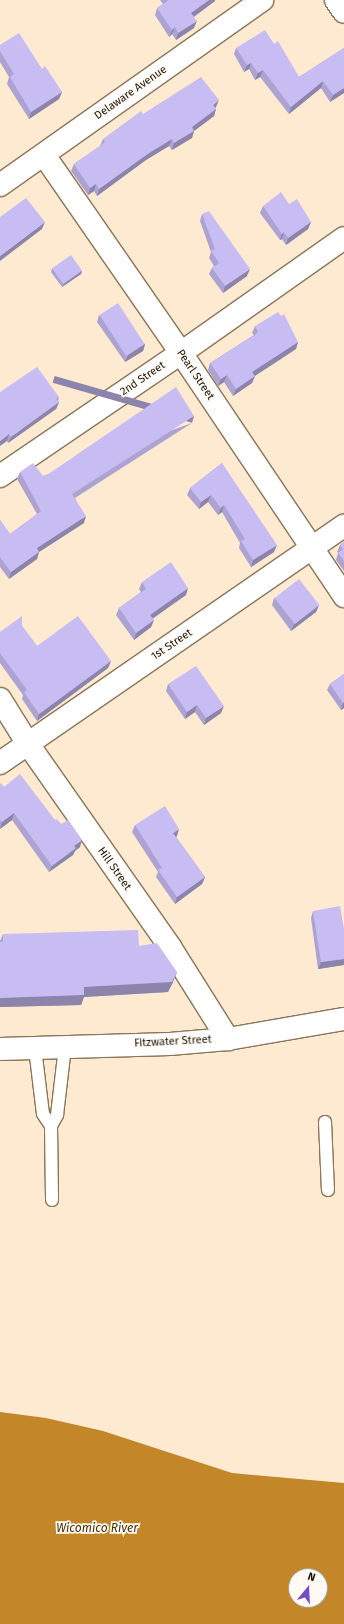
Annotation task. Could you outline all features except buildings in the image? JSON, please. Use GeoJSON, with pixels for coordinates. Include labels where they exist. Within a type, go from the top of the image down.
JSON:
{"type":"FeatureCollection","features":[{"type":"Feature","properties":{"kind":"street","name":"Delaware Avenue"},"geometry":{"type":"LineString","coordinates":[[0,185],[262,0]]}},
{"type":"Feature","properties":{"kind":"street"},"geometry":{"type":"LineString","coordinates":[[336,0],[344,12]]}},
{"type":"Feature","properties":{"kind":"street","name":"Pearl Street"},"geometry":{"type":"LineString","coordinates":[[44,155],[181,353],[344,596]]}},
{"type":"Feature","properties":{"kind":"street","name":"2nd Street"},"geometry":{"type":"LineString","coordinates":[[0,476],[181,353],[344,238]]}},
{"type":"Feature","properties":{"kind":"street","name":"1st Street"},"geometry":{"type":"LineString","coordinates":[[0,763],[344,526]]}},
{"type":"Feature","properties":{"kind":"street","name":"Hill Street"},"geometry":{"type":"LineString","coordinates":[[0,699],[28,744],[170,947],[228,1039]]}},
{"type":"Feature","properties":{"kind":"street","name":"Fitzwater Street"},"geometry":{"type":"LineString","coordinates":[[0,1049],[228,1039],[344,1020]]}},
{"type":"Feature","properties":{"kind":"lane"},"geometry":{"type":"LineString","coordinates":[[50,1126],[57,1115],[65,1047]]}},
{"type":"Feature","properties":{"kind":"lane"},"geometry":{"type":"LineString","coordinates":[[35,1048],[43,1114],[50,1126],[52,1200]]}},
{"type":"Feature","properties":{"kind":"lane"},"geometry":{"type":"LineString","coordinates":[[325,1122],[328,1190]]}},
{"type":"Feature","properties":{"kind":"water","name":"Wicomico River"},"geometry":{"type":"Polygon","coordinates":[[[0,1412],[46,1418],[103,1431],[232,1473],[344,1483],[344,1624],[0,1624],[0,1412]]]}}]}
